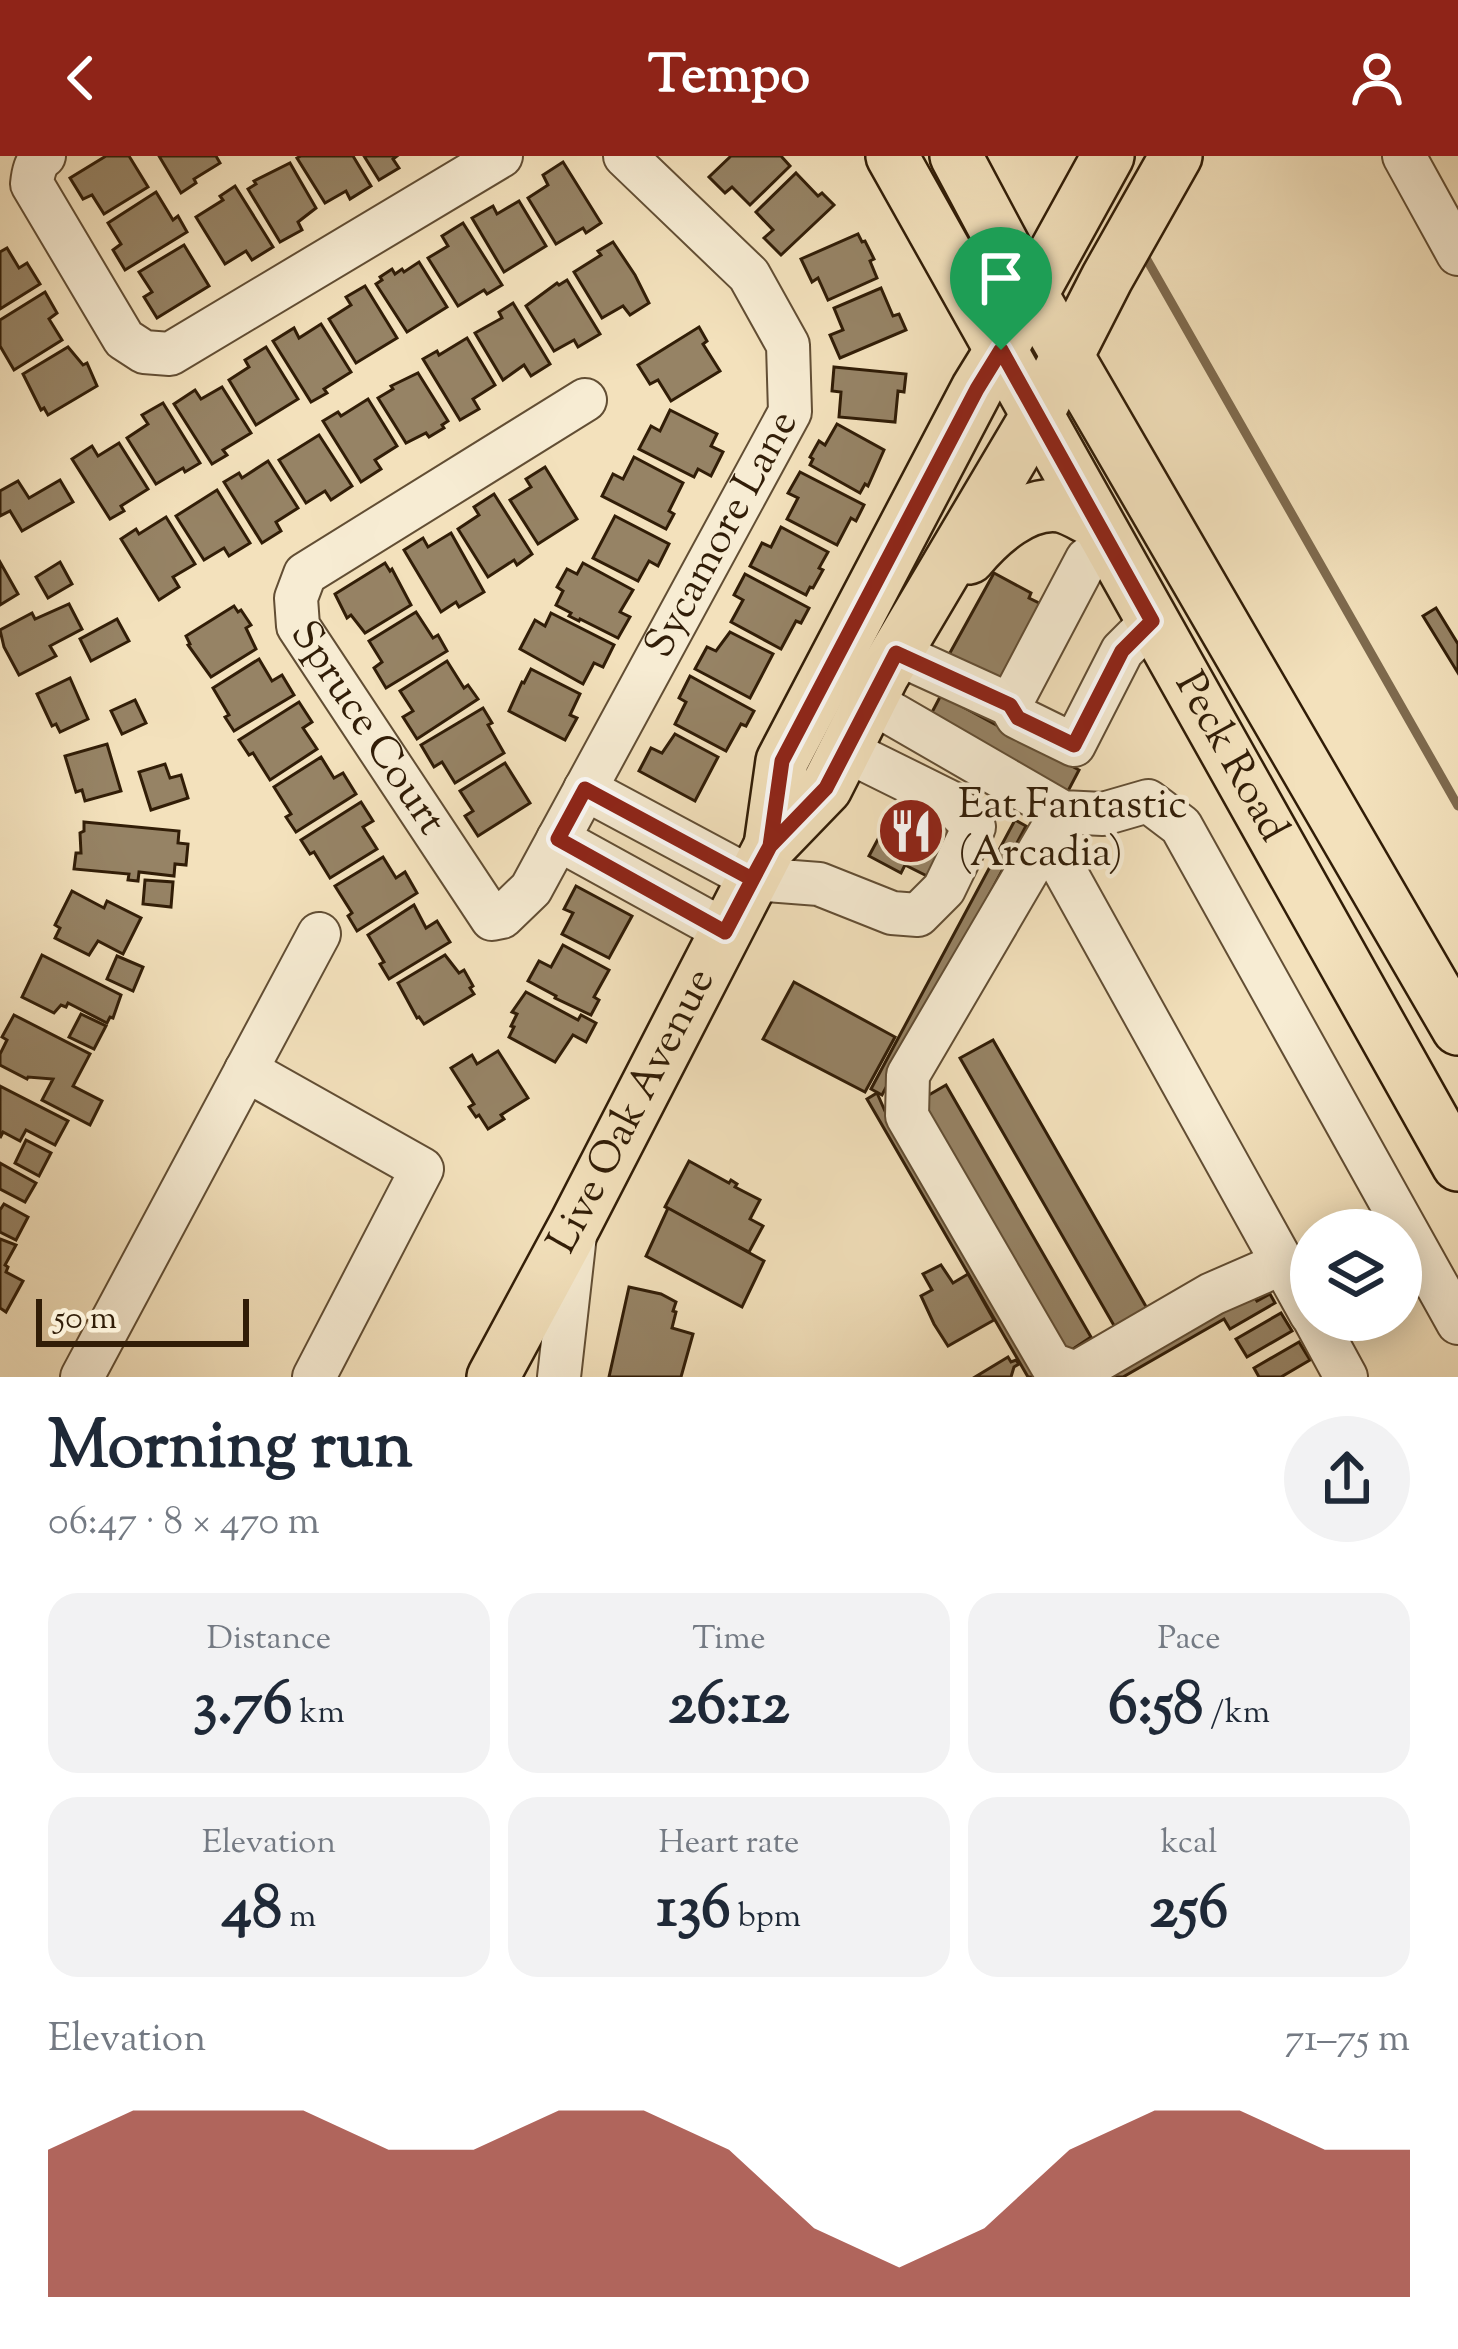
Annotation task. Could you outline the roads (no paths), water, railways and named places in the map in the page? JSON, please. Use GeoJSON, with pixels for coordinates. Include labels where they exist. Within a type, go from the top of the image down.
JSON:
{"type":"FeatureCollection","features":[{"type":"Feature","properties":{"kind":"main road","name":"Peck Road"},"geometry":{"type":"LineString","coordinates":[[892,156],[1458,1165]]}},
{"type":"Feature","properties":{"kind":"main road","name":"Peck Road"},"geometry":{"type":"LineString","coordinates":[[956,156],[1458,1029]]}},
{"type":"Feature","properties":{"kind":"main road","name":"Live Oak Avenue"},"geometry":{"type":"LineString","coordinates":[[761,862],[782,761],[977,389],[1108,156]]}},
{"type":"Feature","properties":{"kind":"main road","name":"Live Oak Avenue"},"geometry":{"type":"LineString","coordinates":[[493,1377],[761,862],[826,788],[902,643],[1036,415],[1166,174]]}},
{"type":"Feature","properties":{"kind":"main road"},"geometry":{"type":"LineString","coordinates":[[902,643],[979,547],[1006,522],[1030,510],[1061,506],[1102,533]]}},
{"type":"Feature","properties":{"kind":"street"},"geometry":{"type":"LineString","coordinates":[[44,156],[32,184],[124,339],[144,352],[170,354],[501,156]]}},
{"type":"Feature","properties":{"kind":"street","name":"Sycamore Lane"},"geometry":{"type":"LineString","coordinates":[[572,814],[790,412],[788,345],[749,275],[625,156]]}},
{"type":"Feature","properties":{"kind":"street"},"geometry":{"type":"LineString","coordinates":[[1404,156],[1458,254]]}},
{"type":"Feature","properties":{"kind":"street","name":"Spruce Court"},"geometry":{"type":"LineString","coordinates":[[572,814],[531,890],[502,917],[492,919],[298,626],[296,598],[305,574],[585,400]]}},
{"type":"Feature","properties":{"kind":"street"},"geometry":{"type":"LineString","coordinates":[[1010,705],[1102,533]]}},
{"type":"Feature","properties":{"kind":"street"},"geometry":{"type":"LineString","coordinates":[[902,643],[1010,705],[1018,718],[1074,745],[1122,651],[1152,621]]}},
{"type":"Feature","properties":{"kind":"street"},"geometry":{"type":"LineString","coordinates":[[870,701],[1062,812],[1103,814],[1148,801],[1181,826],[1458,1324]]}},
{"type":"Feature","properties":{"kind":"street"},"geometry":{"type":"LineString","coordinates":[[572,814],[761,862],[892,913],[918,915],[944,889],[974,827],[950,802],[845,750]]}},
{"type":"Feature","properties":{"kind":"street"},"geometry":{"type":"LineString","coordinates":[[1062,812],[1061,864],[1290,1276]]}},
{"type":"Feature","properties":{"kind":"street"},"geometry":{"type":"LineString","coordinates":[[1062,812],[908,1075],[907,1116],[1051,1364],[1076,1373],[1212,1294],[1283,1263]]}},
{"type":"Feature","properties":{"kind":"street"},"geometry":{"type":"LineString","coordinates":[[572,814],[725,932]]}},
{"type":"Feature","properties":{"kind":"street"},"geometry":{"type":"LineString","coordinates":[[82,1377],[319,934]]}},
{"type":"Feature","properties":{"kind":"street"},"geometry":{"type":"LineString","coordinates":[[246,1070],[422,1169],[324,1374]]}},
{"type":"Feature","properties":{"kind":"street"},"geometry":{"type":"LineString","coordinates":[[559,1377],[576,1223]]}},
{"type":"Feature","properties":{"kind":"street"},"geometry":{"type":"LineString","coordinates":[[1326,1341],[1346,1377]]}},
{"type":"Feature","properties":{"kind":"waterway"},"geometry":{"type":"LineString","coordinates":[[1142,251],[1458,806]]}},
{"type":"Feature","properties":{"kind":"place","name":"Eat Fantastic (Arcadia)"},"geometry":{"type":"Point","coordinates":[911,831]}}]}
